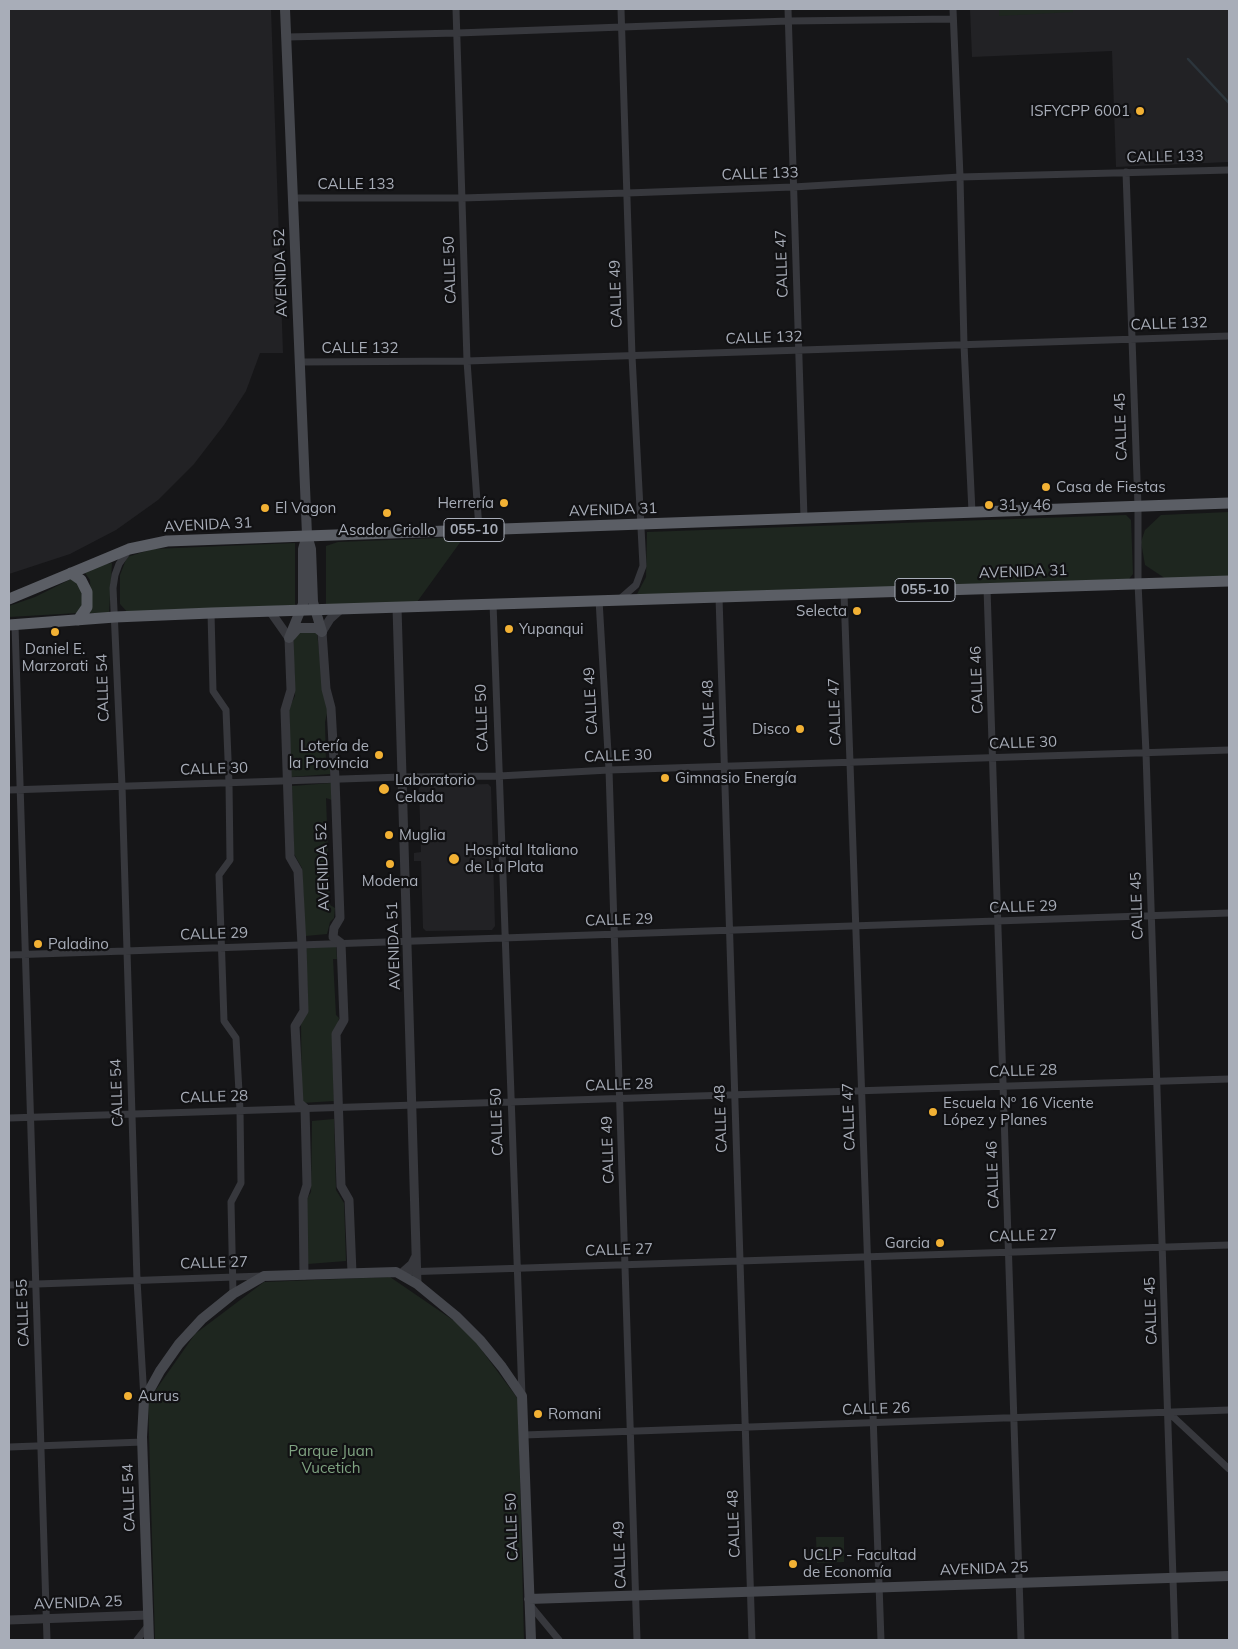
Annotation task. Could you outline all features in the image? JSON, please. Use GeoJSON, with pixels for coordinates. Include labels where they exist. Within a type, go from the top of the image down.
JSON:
{"type":"FeatureCollection","features":[{"type":"Feature","properties":{"kind":"highway","name":"AVENIDA 31"},"geometry":{"type":"LineString","coordinates":[[9,599],[129,549],[167,541],[1229,503]]}},
{"type":"Feature","properties":{"kind":"highway"},"geometry":{"type":"LineString","coordinates":[[70,572],[81,580],[87,592],[86,607],[78,620]]}},
{"type":"Feature","properties":{"kind":"highway","name":"AVENIDA 31"},"geometry":{"type":"LineString","coordinates":[[12,625],[115,617],[341,608],[1229,581]]}},
{"type":"Feature","properties":{"kind":"main road","name":"AVENIDA 52"},"geometry":{"type":"LineString","coordinates":[[286,9],[306,535],[303,549],[303,604],[289,638]]}},
{"type":"Feature","properties":{"kind":"main road","name":"AVENIDA 52"},"geometry":{"type":"LineString","coordinates":[[306,535],[311,549],[313,602],[322,632]]}},
{"type":"Feature","properties":{"kind":"main road"},"geometry":{"type":"LineString","coordinates":[[289,638],[298,628],[317,628],[322,632]]}},
{"type":"Feature","properties":{"kind":"main road"},"geometry":{"type":"LineString","coordinates":[[399,1272],[418,1284],[456,1316],[480,1340],[522,1396]]}},
{"type":"Feature","properties":{"kind":"main road","name":"CALLE 27"},"geometry":{"type":"LineString","coordinates":[[264,1276],[399,1272]]}},
{"type":"Feature","properties":{"kind":"main road"},"geometry":{"type":"LineString","coordinates":[[144,1400],[160,1371],[180,1344],[202,1320],[233,1294],[264,1276]]}},
{"type":"Feature","properties":{"kind":"main road","name":"CALLE 50"},"geometry":{"type":"LineString","coordinates":[[522,1396],[531,1640]]}},
{"type":"Feature","properties":{"kind":"main road","name":"CALLE 54"},"geometry":{"type":"LineString","coordinates":[[144,1400],[142,1442],[149,1640]]}},
{"type":"Feature","properties":{"kind":"main road","name":"AVENIDA 25"},"geometry":{"type":"LineString","coordinates":[[530,1602],[1173,1580],[1229,1576]]}},
{"type":"Feature","properties":{"kind":"main road","name":"AVENIDA 25"},"geometry":{"type":"LineString","coordinates":[[1173,1580],[1229,1582]]}},
{"type":"Feature","properties":{"kind":"street","name":"CALLE 50"},"geometry":{"type":"LineString","coordinates":[[456,9],[468,361],[478,530]]}},
{"type":"Feature","properties":{"kind":"street","name":"CALLE 49"},"geometry":{"type":"LineString","coordinates":[[620,599],[636,585],[643,566],[632,356],[621,9]]}},
{"type":"Feature","properties":{"kind":"street","name":"CALLE 47"},"geometry":{"type":"LineString","coordinates":[[788,9],[804,518]]}},
{"type":"Feature","properties":{"kind":"street"},"geometry":{"type":"LineString","coordinates":[[953,9],[964,345],[972,512]]}},
{"type":"Feature","properties":{"kind":"street"},"geometry":{"type":"LineString","coordinates":[[287,37],[788,21],[953,19]]}},
{"type":"Feature","properties":{"kind":"street","name":"CALLE 133"},"geometry":{"type":"LineString","coordinates":[[292,198],[462,198],[793,187],[960,177],[1229,170]]}},
{"type":"Feature","properties":{"kind":"street","name":"CALLE 45"},"geometry":{"type":"LineString","coordinates":[[1126,172],[1138,506],[1138,583],[1146,753],[1176,1640]]}},
{"type":"Feature","properties":{"kind":"street","name":"CALLE 132"},"geometry":{"type":"LineString","coordinates":[[300,362],[468,361],[1229,336]]}},
{"type":"Feature","properties":{"kind":"street","name":"CALLE 54"},"geometry":{"type":"LineString","coordinates":[[129,549],[119,564],[113,588],[144,1400]]}},
{"type":"Feature","properties":{"kind":"street","name":"CALLE 46"},"geometry":{"type":"LineString","coordinates":[[987,588],[1021,1640]]}},
{"type":"Feature","properties":{"kind":"street","name":"CALLE 47"},"geometry":{"type":"LineString","coordinates":[[844,593],[881,1640]]}},
{"type":"Feature","properties":{"kind":"street","name":"CALLE 48"},"geometry":{"type":"LineString","coordinates":[[719,597],[752,1640]]}},
{"type":"Feature","properties":{"kind":"street","name":"CALLE 49"},"geometry":{"type":"LineString","coordinates":[[599,600],[609,770],[637,1640]]}},
{"type":"Feature","properties":{"kind":"street","name":"CALLE 50"},"geometry":{"type":"LineString","coordinates":[[493,603],[522,1396]]}},
{"type":"Feature","properties":{"kind":"street","name":"AVENIDA 51"},"geometry":{"type":"LineString","coordinates":[[397,607],[418,1284]]}},
{"type":"Feature","properties":{"kind":"street"},"geometry":{"type":"LineString","coordinates":[[322,632],[330,619],[341,608]]}},
{"type":"Feature","properties":{"kind":"street"},"geometry":{"type":"LineString","coordinates":[[270,611],[289,638]]}},
{"type":"Feature","properties":{"kind":"street"},"geometry":{"type":"LineString","coordinates":[[211,613],[213,690],[226,710],[230,783],[230,860],[219,875],[224,1021],[236,1038],[240,1110],[241,1183],[231,1202],[233,1294]]}},
{"type":"Feature","properties":{"kind":"street","name":"CALLE 55"},"geometry":{"type":"LineString","coordinates":[[12,625],[21,790],[48,1640]]}},
{"type":"Feature","properties":{"kind":"street","name":"AVENIDA 52"},"geometry":{"type":"LineString","coordinates":[[322,632],[326,690],[331,708],[335,779],[340,918],[334,928],[333,937],[340,944],[344,1020],[336,1034],[341,1186],[349,1200],[352,1273]]}},
{"type":"Feature","properties":{"kind":"street","name":"AVENIDA 52"},"geometry":{"type":"LineString","coordinates":[[289,638],[291,690],[285,710],[290,857],[298,871],[304,1011],[295,1026],[299,1103],[305,1108],[307,1185],[303,1198],[304,1275]]}},
{"type":"Feature","properties":{"kind":"street","name":"CALLE 30"},"geometry":{"type":"LineString","coordinates":[[9,790],[402,777],[500,776],[609,770],[1229,750]]}},
{"type":"Feature","properties":{"kind":"street","name":"CALLE 29"},"geometry":{"type":"LineString","coordinates":[[9,955],[1229,914]]}},
{"type":"Feature","properties":{"kind":"street","name":"CALLE 28"},"geometry":{"type":"LineString","coordinates":[[9,1118],[1229,1078]]}},
{"type":"Feature","properties":{"kind":"street","name":"CALLE 27"},"geometry":{"type":"LineString","coordinates":[[399,1272],[1229,1244]]}},
{"type":"Feature","properties":{"kind":"street"},"geometry":{"type":"LineString","coordinates":[[399,1272],[412,1264],[416,1254]]}},
{"type":"Feature","properties":{"kind":"street","name":"CALLE 27"},"geometry":{"type":"LineString","coordinates":[[9,1285],[264,1276]]}},
{"type":"Feature","properties":{"kind":"street","name":"CALLE 26"},"geometry":{"type":"LineString","coordinates":[[524,1435],[1229,1410]]}},
{"type":"Feature","properties":{"kind":"street"},"geometry":{"type":"LineString","coordinates":[[1168,1412],[1229,1469]]}},
{"type":"Feature","properties":{"kind":"street"},"geometry":{"type":"LineString","coordinates":[[9,1447],[142,1442]]}},
{"type":"Feature","properties":{"kind":"street"},"geometry":{"type":"LineString","coordinates":[[530,1602],[559,1640]]}},
{"type":"Feature","properties":{"kind":"street","name":"AVENIDA 25"},"geometry":{"type":"LineString","coordinates":[[9,1620],[148,1621]]}},
{"type":"Feature","properties":{"kind":"street"},"geometry":{"type":"LineString","coordinates":[[137,1640],[148,1621]]}},
{"type":"Feature","properties":{"kind":"shaded area"},"geometry":{"type":"Polygon","coordinates":[[[9,9],[271,9],[283,353],[260,353],[246,391],[224,425],[194,464],[158,500],[116,530],[70,554],[9,574],[9,9]]]}},
{"type":"Feature","properties":{"kind":"shaded area"},"geometry":{"type":"Polygon","coordinates":[[[970,9],[1229,9],[1229,162],[1116,167],[1112,51],[972,57],[970,9]]]}},
{"type":"Feature","properties":{"kind":"shaded area","name":"Hospital Italiano de La Plata"},"geometry":{"type":"Polygon","coordinates":[[[488,784],[491,787],[495,926],[492,930],[426,931],[423,928],[421,861],[414,861],[414,853],[421,852],[419,788],[423,785],[488,784]]]}},
{"type":"Feature","properties":{"kind":"green space"},"geometry":{"type":"Polygon","coordinates":[[[999,9],[1073,9],[1073,12],[999,16],[999,9]]]}},
{"type":"Feature","properties":{"kind":"green space"},"geometry":{"type":"Polygon","coordinates":[[[1229,512],[1229,576],[1166,579],[1145,565],[1141,542],[1145,530],[1161,515],[1229,512]]]}},
{"type":"Feature","properties":{"kind":"green space"},"geometry":{"type":"Polygon","coordinates":[[[1126,515],[1131,520],[1133,574],[1129,579],[636,596],[646,577],[647,532],[1126,515]]]}},
{"type":"Feature","properties":{"kind":"green space"},"geometry":{"type":"Polygon","coordinates":[[[464,537],[417,602],[326,605],[326,546],[338,542],[464,537]]]}},
{"type":"Feature","properties":{"kind":"green space"},"geometry":{"type":"Polygon","coordinates":[[[295,543],[295,605],[129,614],[120,604],[120,575],[127,557],[153,549],[295,543]]]}},
{"type":"Feature","properties":{"kind":"green space"},"geometry":{"type":"Polygon","coordinates":[[[112,563],[109,613],[88,613],[91,608],[90,580],[85,573],[100,565],[112,563]]]}},
{"type":"Feature","properties":{"kind":"green space"},"geometry":{"type":"Polygon","coordinates":[[[73,578],[81,587],[83,606],[78,613],[9,617],[9,606],[35,597],[73,578]]]}},
{"type":"Feature","properties":{"kind":"green space"},"geometry":{"type":"Polygon","coordinates":[[[317,632],[324,697],[328,709],[325,722],[326,763],[330,767],[330,774],[291,777],[289,708],[295,696],[293,636],[299,633],[317,632]]]}},
{"type":"Feature","properties":{"kind":"green space"},"geometry":{"type":"Polygon","coordinates":[[[331,783],[332,800],[326,798],[330,905],[335,908],[334,918],[330,922],[327,934],[305,936],[302,868],[294,854],[292,786],[331,783]]]}},
{"type":"Feature","properties":{"kind":"green space"},"geometry":{"type":"Polygon","coordinates":[[[336,945],[337,959],[333,959],[336,1015],[339,1018],[337,1028],[332,1037],[334,1101],[302,1103],[301,1023],[308,1008],[306,948],[336,945]]]}},
{"type":"Feature","properties":{"kind":"green space"},"geometry":{"type":"Polygon","coordinates":[[[334,1119],[336,1190],[344,1203],[346,1261],[308,1264],[305,1202],[311,1192],[312,1121],[334,1119]]]}},
{"type":"Feature","properties":{"kind":"green space","name":"Parque Juan Vucetich"},"geometry":{"type":"Polygon","coordinates":[[[390,1277],[466,1329],[518,1399],[524,1640],[155,1640],[148,1401],[195,1334],[264,1282],[390,1277]]]}},
{"type":"Feature","properties":{"kind":"green space"},"geometry":{"type":"Polygon","coordinates":[[[816,1537],[844,1537],[844,1562],[817,1563],[816,1537]]]}},
{"type":"Feature","properties":{"kind":"waterway"},"geometry":{"type":"LineString","coordinates":[[1188,59],[1229,103]]}},
{"type":"Feature","properties":{"kind":"place","name":"ISFYCPP 6001"},"geometry":{"type":"Point","coordinates":[1140,111]}},
{"type":"Feature","properties":{"kind":"place","name":"Casa de Fiestas"},"geometry":{"type":"Point","coordinates":[1046,487]}},
{"type":"Feature","properties":{"kind":"place","name":"Herrería"},"geometry":{"type":"Point","coordinates":[504,503]}},
{"type":"Feature","properties":{"kind":"place","name":"31 y 46"},"geometry":{"type":"Point","coordinates":[989,505]}},
{"type":"Feature","properties":{"kind":"place","name":"El Vagon"},"geometry":{"type":"Point","coordinates":[265,508]}},
{"type":"Feature","properties":{"kind":"place","name":"Asador Criollo"},"geometry":{"type":"Point","coordinates":[387,513]}},
{"type":"Feature","properties":{"kind":"place","name":"Selecta"},"geometry":{"type":"Point","coordinates":[857,611]}},
{"type":"Feature","properties":{"kind":"place","name":"Yupanqui"},"geometry":{"type":"Point","coordinates":[509,629]}},
{"type":"Feature","properties":{"kind":"place","name":"Daniel E. Marzorati"},"geometry":{"type":"Point","coordinates":[55,632]}},
{"type":"Feature","properties":{"kind":"place","name":"Disco"},"geometry":{"type":"Point","coordinates":[800,729]}},
{"type":"Feature","properties":{"kind":"place","name":"Lotería de la Provincia"},"geometry":{"type":"Point","coordinates":[379,755]}},
{"type":"Feature","properties":{"kind":"place","name":"Gimnasio Energía"},"geometry":{"type":"Point","coordinates":[665,778]}},
{"type":"Feature","properties":{"kind":"place","name":"Laboratorio Celada"},"geometry":{"type":"Point","coordinates":[384,789]}},
{"type":"Feature","properties":{"kind":"place","name":"Muglia"},"geometry":{"type":"Point","coordinates":[389,835]}},
{"type":"Feature","properties":{"kind":"place","name":"Hospital Italiano de La Plata"},"geometry":{"type":"Point","coordinates":[454,859]}},
{"type":"Feature","properties":{"kind":"place","name":"Modena"},"geometry":{"type":"Point","coordinates":[390,864]}},
{"type":"Feature","properties":{"kind":"place","name":"Paladino"},"geometry":{"type":"Point","coordinates":[38,944]}},
{"type":"Feature","properties":{"kind":"place","name":"Escuela Nº 16 Vicente López y Planes"},"geometry":{"type":"Point","coordinates":[933,1112]}},
{"type":"Feature","properties":{"kind":"place","name":"Garcia"},"geometry":{"type":"Point","coordinates":[940,1243]}},
{"type":"Feature","properties":{"kind":"place","name":"Aurus"},"geometry":{"type":"Point","coordinates":[128,1396]}},
{"type":"Feature","properties":{"kind":"place","name":"Romani"},"geometry":{"type":"Point","coordinates":[538,1414]}},
{"type":"Feature","properties":{"kind":"place","name":"UCLP - Facultad de Economía"},"geometry":{"type":"Point","coordinates":[793,1564]}}]}
